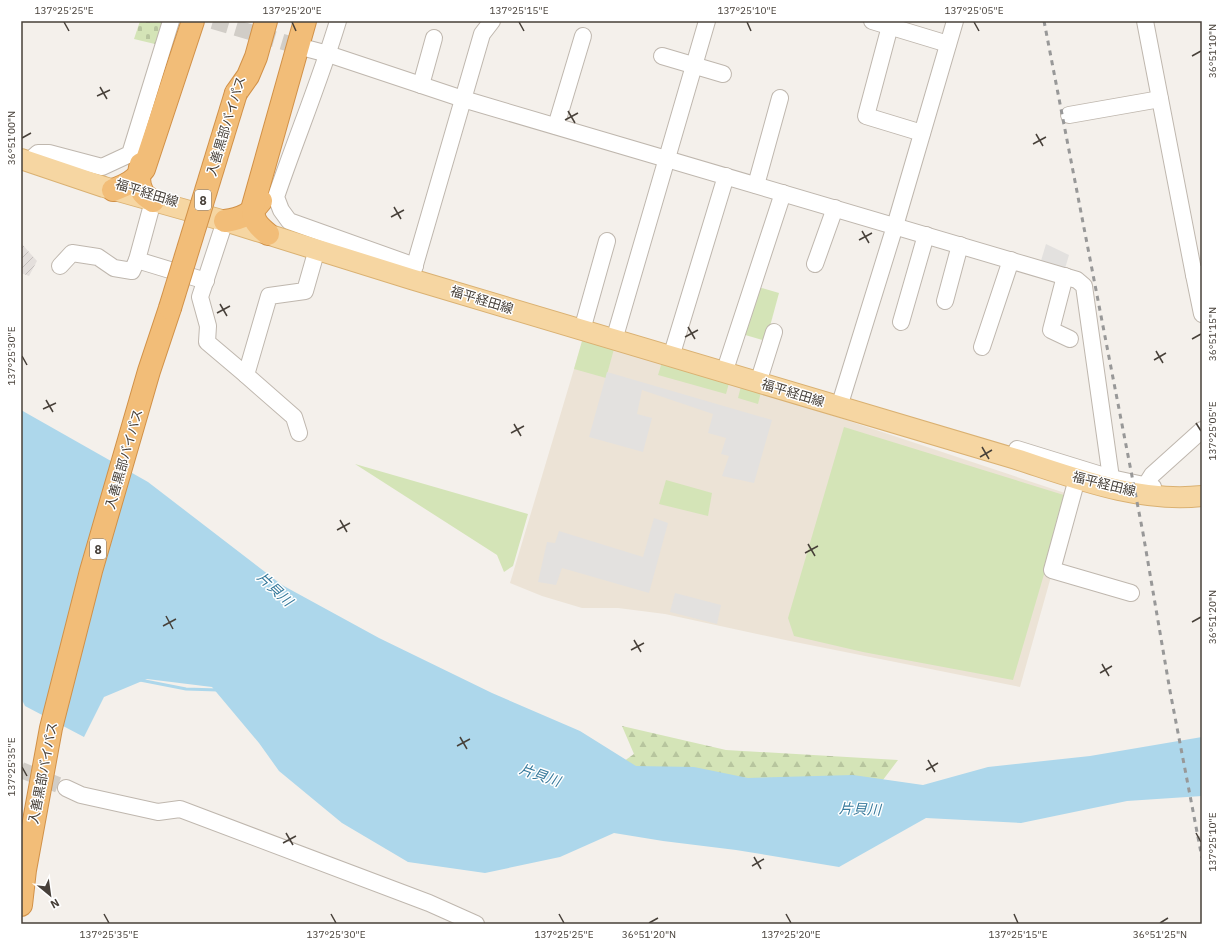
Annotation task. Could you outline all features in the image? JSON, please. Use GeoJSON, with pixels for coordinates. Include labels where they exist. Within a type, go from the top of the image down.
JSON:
{"type":"FeatureCollection","features":[{"type":"Feature","properties":{"kind":"highway"},"geometry":{"type":"LineString","coordinates":[[136,184],[187,21]]}},
{"type":"Feature","properties":{"kind":"highway"},"geometry":{"type":"LineString","coordinates":[[136,184],[193,21]]}},
{"type":"Feature","properties":{"kind":"highway"},"geometry":{"type":"LineString","coordinates":[[236,93],[238,68],[251,21]]}},
{"type":"Feature","properties":{"kind":"highway","name":"入善黒部バイパス"},"geometry":{"type":"LineString","coordinates":[[21,905],[25,870],[51,728],[91,571],[150,371],[258,21]]}},
{"type":"Feature","properties":{"kind":"highway"},"geometry":{"type":"LineString","coordinates":[[236,93],[248,76],[256,57],[266,21]]}},
{"type":"Feature","properties":{"kind":"highway"},"geometry":{"type":"LineString","coordinates":[[251,217],[305,21]]}},
{"type":"Feature","properties":{"kind":"highway"},"geometry":{"type":"LineString","coordinates":[[251,217],[310,21]]}},
{"type":"Feature","properties":{"kind":"main road","name":"福平経田線"},"geometry":{"type":"LineString","coordinates":[[30,163],[136,184],[251,217],[344,252],[387,271]]}},
{"type":"Feature","properties":{"kind":"main road","name":"福平経田線"},"geometry":{"type":"LineString","coordinates":[[251,217],[317,249],[387,271],[413,272],[614,340],[840,406],[1096,484],[1146,495],[1186,498],[1202,496]]}},
{"type":"Feature","properties":{"kind":"street"},"geometry":{"type":"LineString","coordinates":[[30,163],[38,153],[49,153],[102,166],[130,154],[171,21]]}},
{"type":"Feature","properties":{"kind":"street"},"geometry":{"type":"LineString","coordinates":[[339,24],[293,147],[276,198],[281,210],[289,221],[413,272],[482,34],[492,21]]}},
{"type":"Feature","properties":{"kind":"street"},"geometry":{"type":"LineString","coordinates":[[614,340],[707,21]]}},
{"type":"Feature","properties":{"kind":"street"},"geometry":{"type":"LineString","coordinates":[[872,21],[890,26],[920,28],[948,44]]}},
{"type":"Feature","properties":{"kind":"street"},"geometry":{"type":"LineString","coordinates":[[840,406],[955,21]]}},
{"type":"Feature","properties":{"kind":"street"},"geometry":{"type":"LineString","coordinates":[[1145,21],[1160,99],[1198,275],[1202,314]]}},
{"type":"Feature","properties":{"kind":"street"},"geometry":{"type":"LineString","coordinates":[[890,26],[866,116],[922,133]]}},
{"type":"Feature","properties":{"kind":"street"},"geometry":{"type":"LineString","coordinates":[[556,126],[583,36]]}},
{"type":"Feature","properties":{"kind":"street"},"geometry":{"type":"LineString","coordinates":[[421,85],[434,38]]}},
{"type":"Feature","properties":{"kind":"street"},"geometry":{"type":"LineString","coordinates":[[309,49],[463,99],[1077,280],[1084,286],[1112,478]]}},
{"type":"Feature","properties":{"kind":"street"},"geometry":{"type":"LineString","coordinates":[[662,56],[723,74]]}},
{"type":"Feature","properties":{"kind":"street"},"geometry":{"type":"LineString","coordinates":[[756,185],[780,98]]}},
{"type":"Feature","properties":{"kind":"street"},"geometry":{"type":"LineString","coordinates":[[1069,115],[1160,99]]}},
{"type":"Feature","properties":{"kind":"street"},"geometry":{"type":"LineString","coordinates":[[671,357],[726,176]]}},
{"type":"Feature","properties":{"kind":"street"},"geometry":{"type":"LineString","coordinates":[[60,266],[72,253],[98,257],[114,268],[132,271],[137,260],[136,184]]}},
{"type":"Feature","properties":{"kind":"street"},"geometry":{"type":"LineString","coordinates":[[724,373],[783,193]]}},
{"type":"Feature","properties":{"kind":"street"},"geometry":{"type":"LineString","coordinates":[[815,264],[835,208]]}},
{"type":"Feature","properties":{"kind":"street"},"geometry":{"type":"LineString","coordinates":[[251,217],[206,281],[200,297],[208,326],[207,342],[294,417],[299,433]]}},
{"type":"Feature","properties":{"kind":"street"},"geometry":{"type":"LineString","coordinates":[[901,322],[926,235]]}},
{"type":"Feature","properties":{"kind":"street"},"geometry":{"type":"LineString","coordinates":[[582,330],[607,241]]}},
{"type":"Feature","properties":{"kind":"street"},"geometry":{"type":"LineString","coordinates":[[945,302],[960,245]]}},
{"type":"Feature","properties":{"kind":"street"},"geometry":{"type":"LineString","coordinates":[[246,375],[269,296],[305,291],[317,249]]}},
{"type":"Feature","properties":{"kind":"street"},"geometry":{"type":"LineString","coordinates":[[137,260],[206,281]]}},
{"type":"Feature","properties":{"kind":"street"},"geometry":{"type":"LineString","coordinates":[[982,347],[1011,260]]}},
{"type":"Feature","properties":{"kind":"street"},"geometry":{"type":"LineString","coordinates":[[1065,276],[1051,330],[1070,338]]}},
{"type":"Feature","properties":{"kind":"street"},"geometry":{"type":"LineString","coordinates":[[758,383],[774,332]]}},
{"type":"Feature","properties":{"kind":"street"},"geometry":{"type":"LineString","coordinates":[[840,406],[1146,486],[1160,488],[1202,489]]}},
{"type":"Feature","properties":{"kind":"street"},"geometry":{"type":"LineString","coordinates":[[840,406],[1074,486],[1117,499]]}},
{"type":"Feature","properties":{"kind":"street"},"geometry":{"type":"LineString","coordinates":[[1146,486],[1152,476],[1202,430]]}},
{"type":"Feature","properties":{"kind":"street"},"geometry":{"type":"LineString","coordinates":[[1074,486],[1052,570],[1131,593]]}},
{"type":"Feature","properties":{"kind":"street"},"geometry":{"type":"LineString","coordinates":[[66,788],[82,795],[158,812],[180,809],[429,903],[476,924]]}},
{"type":"Feature","properties":{"kind":"shaded area"},"geometry":{"type":"Polygon","coordinates":[[[21,243],[37,261],[29,276],[21,273],[21,243]]]}},
{"type":"Feature","properties":{"kind":"shaded area"},"geometry":{"type":"Polygon","coordinates":[[[1046,244],[1069,255],[1064,272],[1040,264],[1046,244]]]}},
{"type":"Feature","properties":{"kind":"shaded area"},"geometry":{"type":"Polygon","coordinates":[[[583,339],[774,396],[1071,495],[1052,573],[1020,687],[790,641],[665,614],[618,608],[582,608],[542,596],[510,583],[583,339]]]}},
{"type":"Feature","properties":{"kind":"shaded area"},"geometry":{"type":"Polygon","coordinates":[[[607,372],[772,420],[754,483],[722,476],[729,456],[721,454],[726,438],[708,433],[713,414],[642,390],[637,414],[652,418],[643,452],[589,437],[607,372]]]}},
{"type":"Feature","properties":{"kind":"shaded area"},"geometry":{"type":"Polygon","coordinates":[[[654,518],[668,523],[649,593],[562,568],[556,585],[538,582],[547,542],[555,543],[559,531],[643,557],[654,518]]]}},
{"type":"Feature","properties":{"kind":"shaded area"},"geometry":{"type":"Polygon","coordinates":[[[675,593],[721,605],[717,624],[670,612],[675,593]]]}},
{"type":"Feature","properties":{"kind":"green space"},"geometry":{"type":"Polygon","coordinates":[[[140,21],[166,21],[159,45],[134,39],[140,21]]]}},
{"type":"Feature","properties":{"kind":"green space"},"geometry":{"type":"Polygon","coordinates":[[[755,286],[779,293],[766,341],[742,334],[755,286]]]}},
{"type":"Feature","properties":{"kind":"green space"},"geometry":{"type":"Polygon","coordinates":[[[582,341],[614,349],[606,378],[574,369],[582,341]]]}},
{"type":"Feature","properties":{"kind":"green space"},"geometry":{"type":"Polygon","coordinates":[[[662,362],[729,383],[726,394],[658,375],[662,362]]]}},
{"type":"Feature","properties":{"kind":"green space"},"geometry":{"type":"Polygon","coordinates":[[[741,386],[761,392],[758,404],[738,398],[741,386]]]}},
{"type":"Feature","properties":{"kind":"green space"},"geometry":{"type":"Polygon","coordinates":[[[844,427],[1067,496],[1013,680],[863,652],[794,636],[788,618],[844,427]]]}},
{"type":"Feature","properties":{"kind":"green space"},"geometry":{"type":"Polygon","coordinates":[[[355,464],[528,514],[513,566],[504,572],[497,555],[355,464]]]}},
{"type":"Feature","properties":{"kind":"green space"},"geometry":{"type":"Polygon","coordinates":[[[666,480],[712,493],[708,516],[659,504],[666,480]]]}},
{"type":"Feature","properties":{"kind":"green space"},"geometry":{"type":"Polygon","coordinates":[[[622,726],[726,750],[898,760],[864,805],[610,771],[634,754],[622,726]]]}},
{"type":"Feature","properties":{"kind":"water","name":"片貝川"},"geometry":{"type":"Polygon","coordinates":[[[21,410],[148,482],[282,585],[379,638],[492,693],[580,731],[636,766],[694,767],[748,778],[853,775],[923,785],[988,767],[1090,756],[1202,737],[1202,796],[1127,801],[1021,823],[926,818],[839,867],[736,850],[614,833],[560,857],[485,873],[408,862],[342,823],[279,771],[259,743],[212,687],[147,679],[104,697],[84,737],[25,706],[21,698],[21,410]]]}},
{"type":"Feature","properties":{"kind":"waterway"},"geometry":{"type":"LineString","coordinates":[[140,680],[186,689],[218,690]]}},
{"type":"Feature","properties":{"kind":"tunnel"},"geometry":{"type":"LineString","coordinates":[[213,21],[307,49]]}},
{"type":"Feature","properties":{"kind":"tunnel"},"geometry":{"type":"LineString","coordinates":[[21,770],[66,788]]}},
{"type":"Feature","properties":{"kind":"railway"},"geometry":{"type":"LineString","coordinates":[[1044,21],[1143,533],[1170,691],[1202,858]]}}]}
